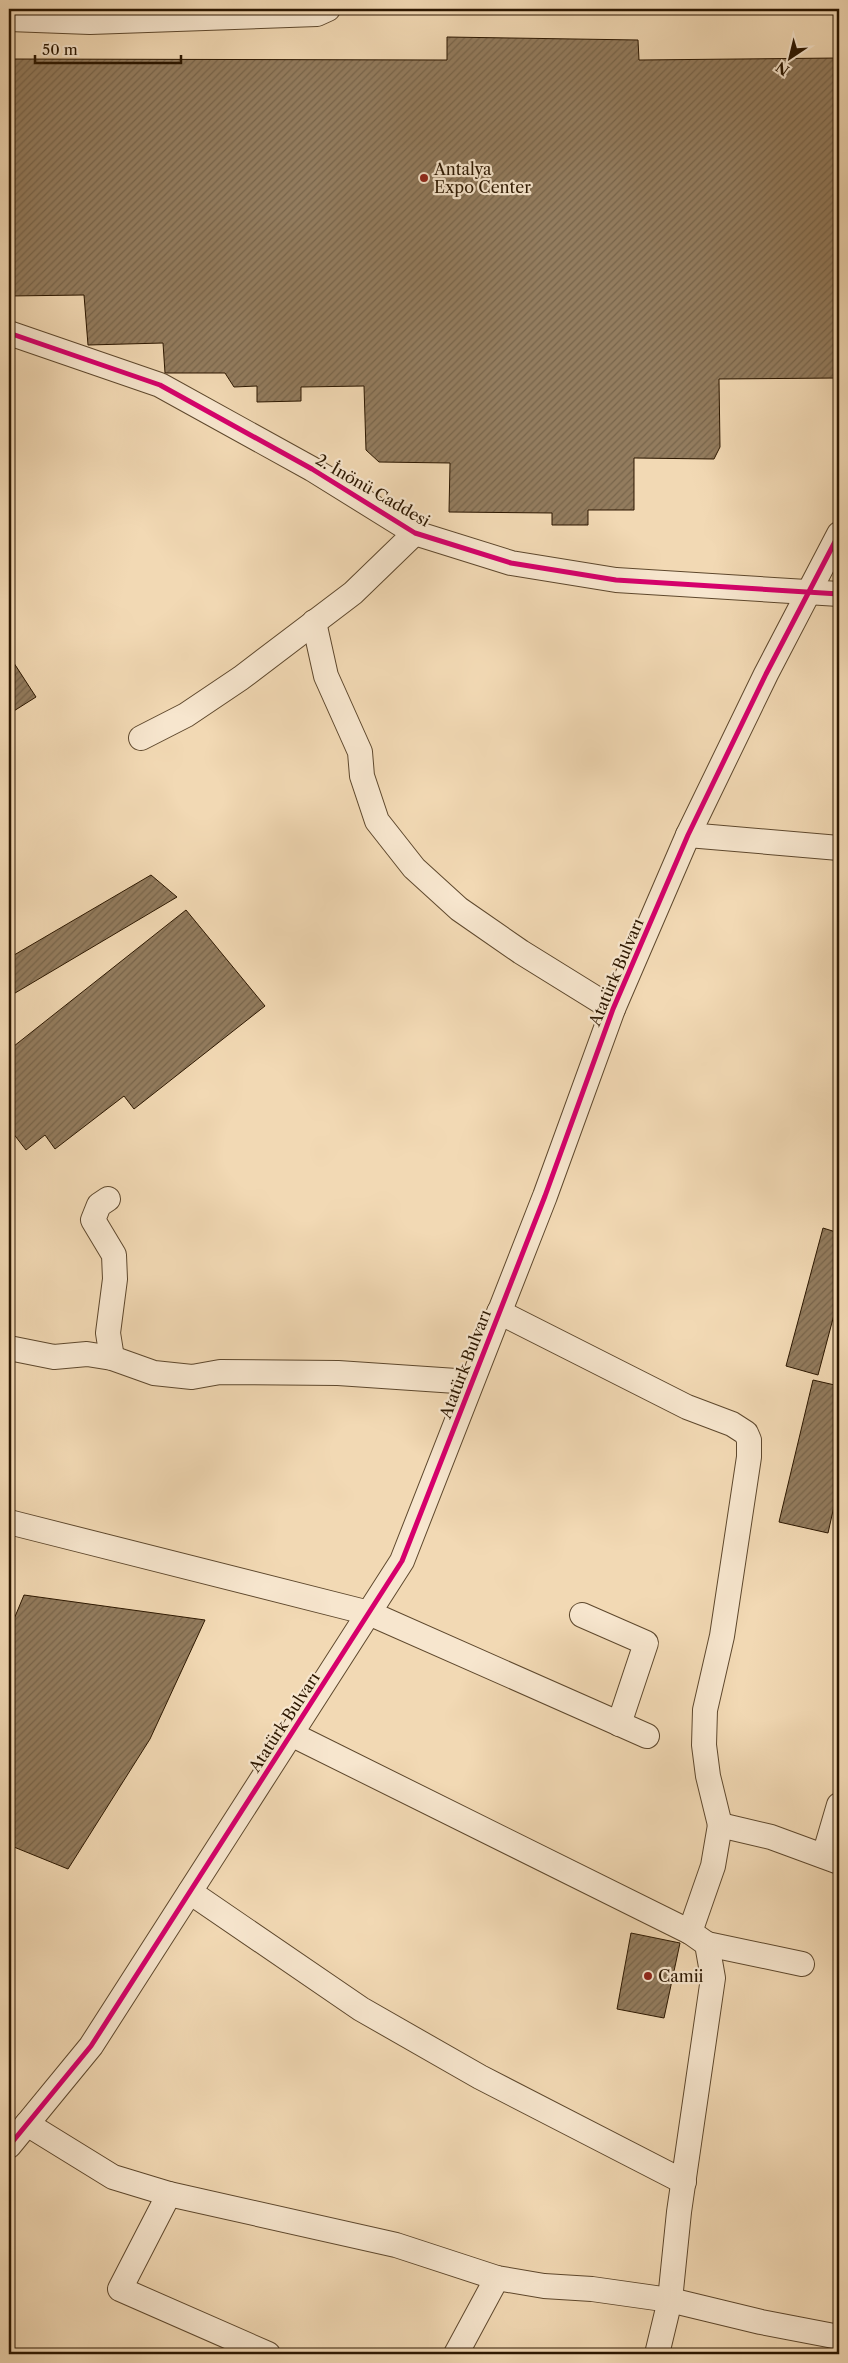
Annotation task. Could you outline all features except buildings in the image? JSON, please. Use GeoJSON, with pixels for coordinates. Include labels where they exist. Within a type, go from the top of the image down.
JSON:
{"type":"FeatureCollection","features":[{"type":"Feature","properties":{"kind":"street"},"geometry":{"type":"LineString","coordinates":[[9,19],[90,22],[317,14],[328,9]]}},
{"type":"Feature","properties":{"kind":"street","name":"2. İnönü Caddesi"},"geometry":{"type":"LineString","coordinates":[[9,332],[160,385],[312,469],[415,533],[511,563],[616,580],[839,594]]}},
{"type":"Feature","properties":{"kind":"street"},"geometry":{"type":"LineString","coordinates":[[141,738],[186,715],[241,678],[353,593],[415,533]]}},
{"type":"Feature","properties":{"kind":"street","name":"Atatürk Bulvarı"},"geometry":{"type":"LineString","coordinates":[[9,2146],[91,2046],[402,1561],[545,1196],[613,1009],[688,835],[766,674],[839,534]]}},
{"type":"Feature","properties":{"kind":"street"},"geometry":{"type":"LineString","coordinates":[[314,622],[326,676],[360,752],[362,776],[377,821],[414,868],[459,909],[521,952],[613,1009]]}},
{"type":"Feature","properties":{"kind":"street"},"geometry":{"type":"LineString","coordinates":[[688,835],[839,848]]}},
{"type":"Feature","properties":{"kind":"street"},"geometry":{"type":"LineString","coordinates":[[108,1199],[99,1205],[93,1220],[114,1255],[115,1279],[108,1333],[112,1358]]}},
{"type":"Feature","properties":{"kind":"street"},"geometry":{"type":"LineString","coordinates":[[499,1312],[687,1408],[732,1424],[746,1433],[749,1440],[749,1457],[722,1636],[704,1710],[704,1745],[708,1776],[720,1825],[699,1938],[713,1978],[684,2182],[670,2300],[658,2354]]}},
{"type":"Feature","properties":{"kind":"street"},"geometry":{"type":"LineString","coordinates":[[9,1348],[54,1358],[87,1354],[112,1358],[154,1373],[192,1377],[220,1372],[338,1373],[471,1382]]}},
{"type":"Feature","properties":{"kind":"street"},"geometry":{"type":"LineString","coordinates":[[9,1522],[369,1612],[647,1736]]}},
{"type":"Feature","properties":{"kind":"street"},"geometry":{"type":"LineString","coordinates":[[582,1615],[646,1643],[619,1724]]}},
{"type":"Feature","properties":{"kind":"street"},"geometry":{"type":"LineString","coordinates":[[291,1734],[699,1938],[802,1964]]}},
{"type":"Feature","properties":{"kind":"street"},"geometry":{"type":"LineString","coordinates":[[720,1825],[771,1837],[832,1859],[839,1805]]}},
{"type":"Feature","properties":{"kind":"street"},"geometry":{"type":"LineString","coordinates":[[190,1892],[362,2009],[480,2076],[684,2182]]}},
{"type":"Feature","properties":{"kind":"street"},"geometry":{"type":"LineString","coordinates":[[27,2124],[113,2177],[169,2194],[396,2245],[497,2278],[544,2286],[592,2289],[670,2300],[761,2322],[839,2337]]}},
{"type":"Feature","properties":{"kind":"street"},"geometry":{"type":"LineString","coordinates":[[169,2194],[120,2289],[268,2354]]}},
{"type":"Feature","properties":{"kind":"street"},"geometry":{"type":"LineString","coordinates":[[456,2354],[497,2278]]}},
{"type":"Feature","properties":{"kind":"cycle path"},"geometry":{"type":"LineString","coordinates":[[9,333],[160,385],[312,469],[415,533],[511,563],[616,580],[839,594]]}},
{"type":"Feature","properties":{"kind":"cycle path"},"geometry":{"type":"LineString","coordinates":[[9,2146],[91,2046],[402,1561],[545,1196],[613,1009],[688,835],[766,674],[839,534]]}},
{"type":"Feature","properties":{"kind":"place","name":"Antalya Expo Center"},"geometry":{"type":"Point","coordinates":[424,178]}},
{"type":"Feature","properties":{"kind":"place","name":"Camii"},"geometry":{"type":"Point","coordinates":[648,1976]}}]}
